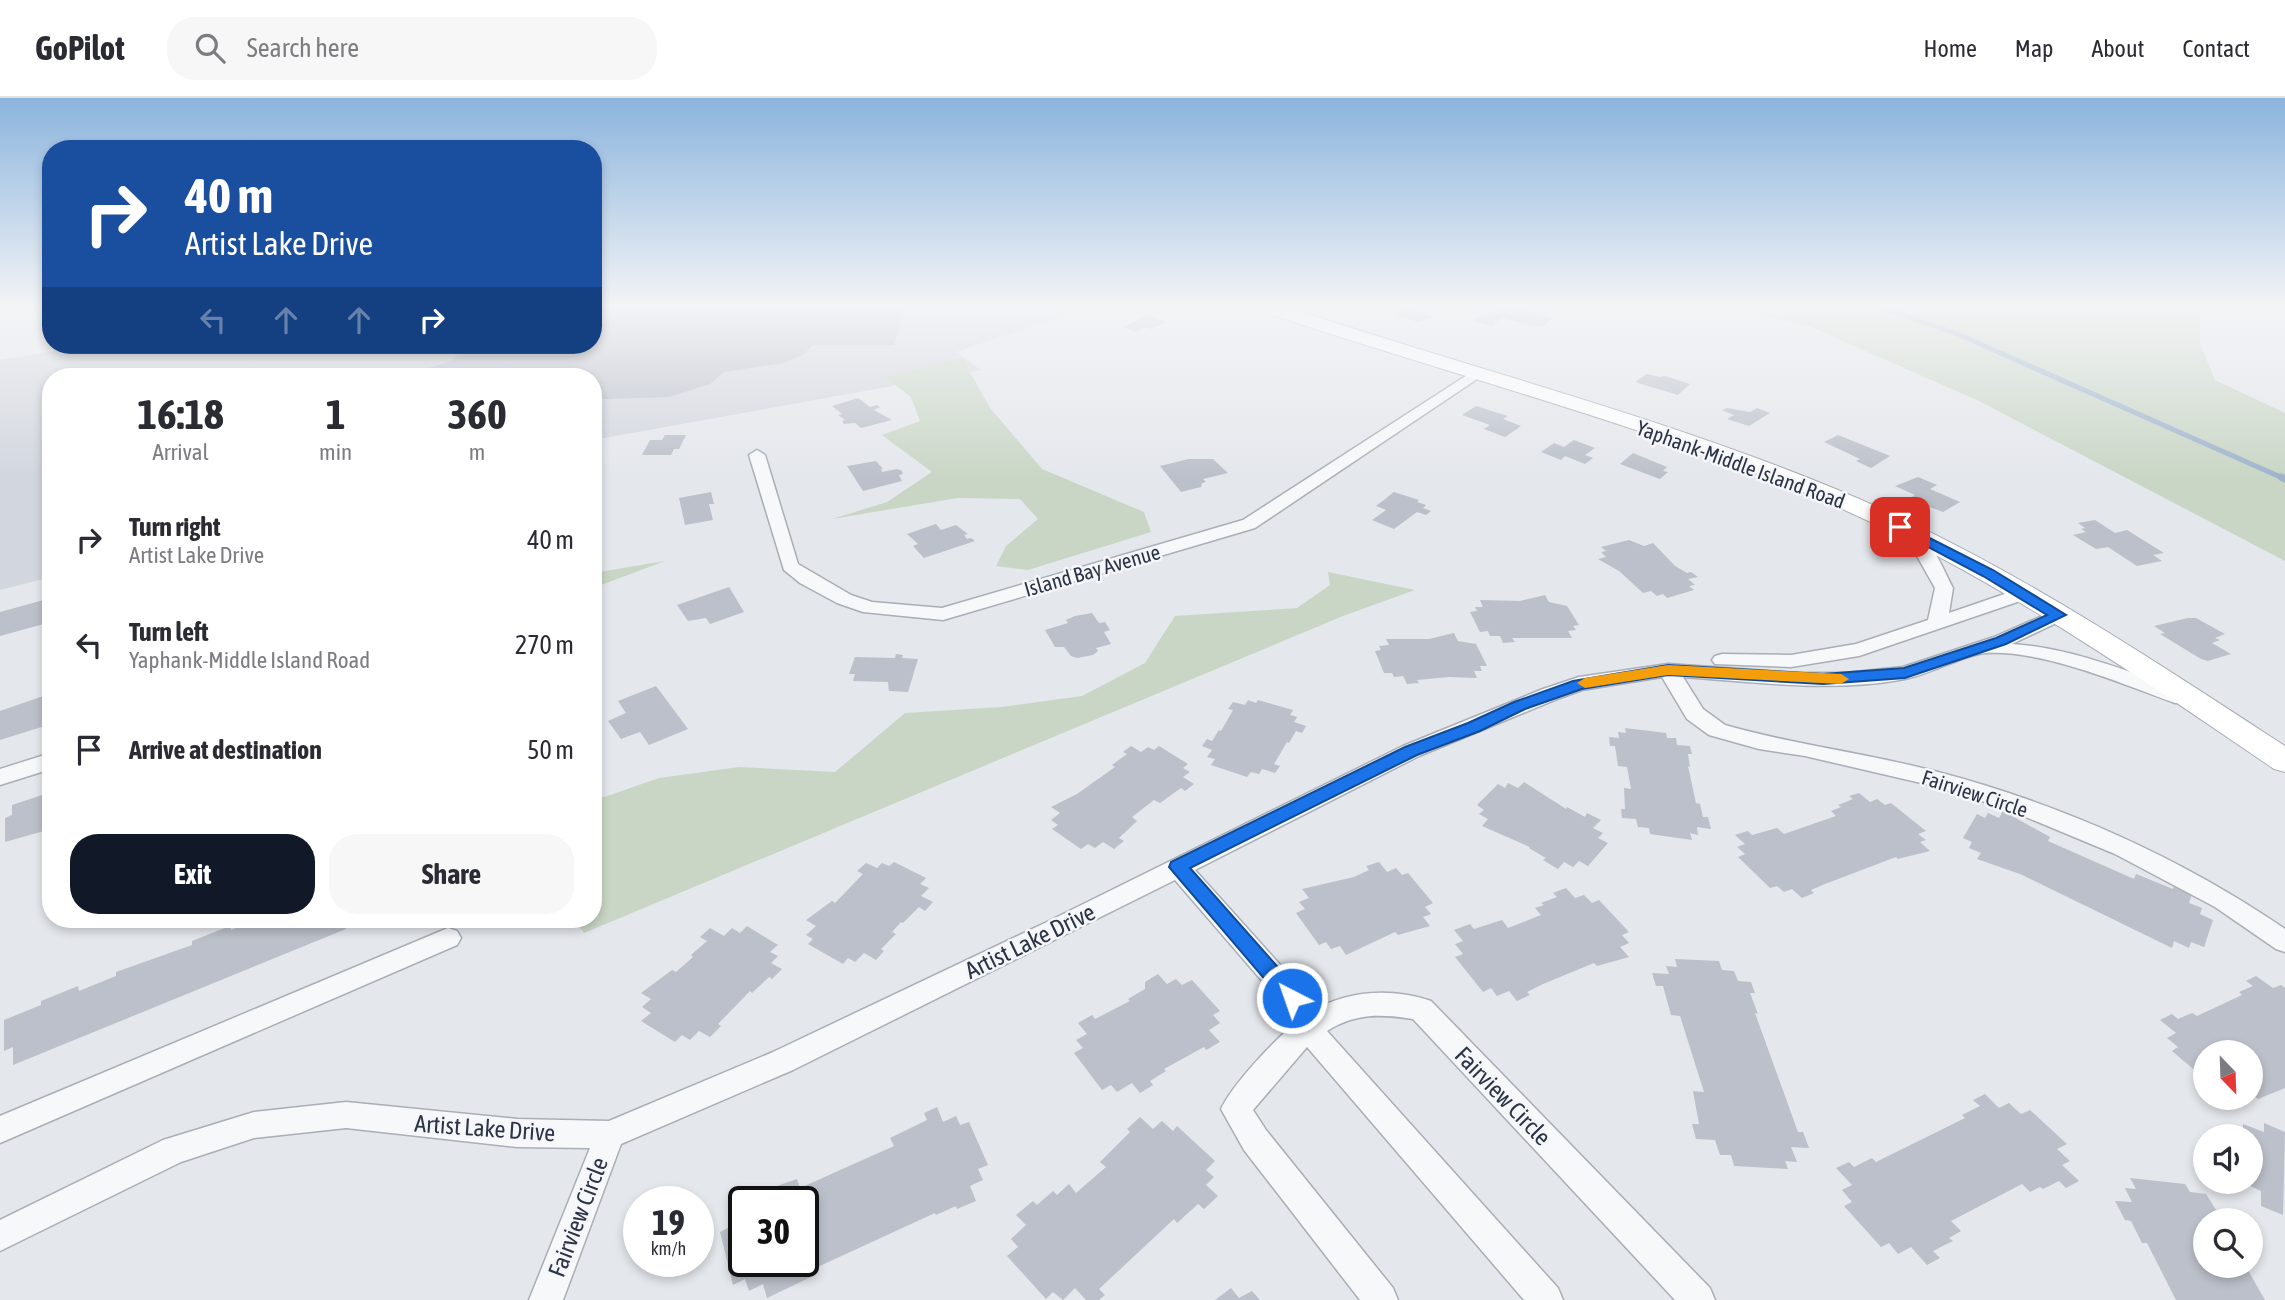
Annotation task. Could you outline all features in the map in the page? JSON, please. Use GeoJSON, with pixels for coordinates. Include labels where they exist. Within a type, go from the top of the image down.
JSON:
{"type":"FeatureCollection","features":[{"type":"Feature","properties":{"kind":"main road","name":"Yaphank-Middle Island Road"},"geometry":{"type":"LineString","coordinates":[[1444,364],[1762,468],[1900,527],[2058,615],[2285,761]]}},
{"type":"Feature","properties":{"kind":"street","name":"Island Bay Avenue"},"geometry":{"type":"LineString","coordinates":[[757,456],[790,566],[807,579],[844,599],[870,608],[943,614],[1249,524],[1475,374]]}},
{"type":"Feature","properties":{"kind":"street"},"geometry":{"type":"LineString","coordinates":[[1900,527],[1921,546],[1944,588],[1937,623]]}},
{"type":"Feature","properties":{"kind":"street"},"geometry":{"type":"LineString","coordinates":[[1668,670],[1704,660],[1791,661],[1858,650],[2022,594]]}},
{"type":"Feature","properties":{"kind":"street","name":"Artist Lake Drive"},"geometry":{"type":"LineString","coordinates":[[0,1236],[173,1150],[254,1125],[346,1115],[517,1133],[610,1135],[783,1061],[1058,928],[1411,751],[1474,727],[1520,705],[1579,684],[1668,670],[1845,679],[1905,673],[1982,647],[2058,615]]}},
{"type":"Feature","properties":{"kind":"street"},"geometry":{"type":"LineString","coordinates":[[1982,647],[2031,650],[2090,664],[2199,704]]}},
{"type":"Feature","properties":{"kind":"street","name":"Fairview Circle"},"geometry":{"type":"LineString","coordinates":[[1668,670],[1695,714],[1717,730],[1759,742],[1805,749],[1936,779],[2012,803],[2123,848],[2213,894],[2285,942]]}},
{"type":"Feature","properties":{"kind":"street"},"geometry":{"type":"LineString","coordinates":[[0,777],[42,764]]}},
{"type":"Feature","properties":{"kind":"street"},"geometry":{"type":"LineString","coordinates":[[1178,867],[1292,998],[1307,1027],[1546,1300]]}},
{"type":"Feature","properties":{"kind":"street"},"geometry":{"type":"LineString","coordinates":[[0,1130],[448,938]]}},
{"type":"Feature","properties":{"kind":"street","name":"Fairview Circle"},"geometry":{"type":"LineString","coordinates":[[1381,1300],[1255,1140],[1236,1109],[1307,1027],[1341,1007],[1367,1003],[1397,1003],[1421,1009],[1698,1300]]}},
{"type":"Feature","properties":{"kind":"street","name":"Fairview Circle"},"geometry":{"type":"LineString","coordinates":[[546,1300],[610,1135]]}},
{"type":"Feature","properties":{"kind":"shaded area"},"geometry":{"type":"Polygon","coordinates":[[[0,364],[973,364],[981,370],[602,438],[602,368],[42,368],[42,579],[0,590],[0,364]]]}},
{"type":"Feature","properties":{"kind":"green space"},"geometry":{"type":"Polygon","coordinates":[[[937,364],[965,364],[990,408],[1042,469],[1144,512],[1151,532],[1028,570],[996,566],[1006,546],[1038,519],[1020,499],[958,498],[832,519],[887,502],[932,472],[882,435],[920,421],[911,397],[885,377],[937,364]]]}},
{"type":"Feature","properties":{"kind":"green space"},"geometry":{"type":"Polygon","coordinates":[[[1895,364],[2208,364],[2215,380],[2285,413],[2285,561],[1979,401],[1895,364]]]}},
{"type":"Feature","properties":{"kind":"green space"},"geometry":{"type":"Polygon","coordinates":[[[665,561],[602,585],[602,572],[665,561]]]}},
{"type":"Feature","properties":{"kind":"green space"},"geometry":{"type":"Polygon","coordinates":[[[1328,572],[1415,590],[1343,616],[602,925],[602,798],[659,778],[739,767],[835,772],[905,713],[1002,707],[1082,696],[1145,663],[1175,616],[1297,608],[1330,585],[1328,572]]]}},
{"type":"Feature","properties":{"kind":"green space"},"geometry":{"type":"Polygon","coordinates":[[[580,928],[596,928],[584,933],[580,928]]]}},
{"type":"Feature","properties":{"kind":"building"},"geometry":{"type":"Polygon","coordinates":[[[441,364],[777,364],[724,372],[710,384],[669,397],[604,399],[602,368],[429,368],[441,364]]]}},
{"type":"Feature","properties":{"kind":"building"},"geometry":{"type":"Polygon","coordinates":[[[1647,374],[1665,376],[1690,384],[1678,395],[1635,382],[1647,374]]]}},
{"type":"Feature","properties":{"kind":"building"},"geometry":{"type":"Polygon","coordinates":[[[858,398],[870,407],[877,405],[880,407],[874,410],[892,420],[861,428],[855,423],[844,424],[842,421],[845,420],[838,415],[842,414],[832,406],[858,398]]]}},
{"type":"Feature","properties":{"kind":"building"},"geometry":{"type":"Polygon","coordinates":[[[1476,406],[1508,416],[1503,419],[1521,426],[1505,437],[1484,429],[1490,425],[1462,415],[1476,406]]]}},
{"type":"Feature","properties":{"kind":"building"},"geometry":{"type":"Polygon","coordinates":[[[1727,408],[1750,412],[1757,408],[1770,413],[1749,426],[1727,419],[1734,415],[1722,410],[1727,408]]]}},
{"type":"Feature","properties":{"kind":"building"},"geometry":{"type":"Polygon","coordinates":[[[665,435],[686,435],[679,449],[674,449],[671,455],[642,455],[650,440],[662,440],[665,435]]]}},
{"type":"Feature","properties":{"kind":"building"},"geometry":{"type":"Polygon","coordinates":[[[1838,435],[1890,456],[1871,468],[1856,461],[1860,459],[1824,442],[1838,435]]]}},
{"type":"Feature","properties":{"kind":"building"},"geometry":{"type":"Polygon","coordinates":[[[1574,440],[1595,448],[1585,455],[1593,458],[1585,464],[1565,456],[1561,460],[1541,452],[1554,443],[1564,447],[1574,440]]]}},
{"type":"Feature","properties":{"kind":"building"},"geometry":{"type":"Polygon","coordinates":[[[1633,453],[1667,467],[1663,471],[1668,472],[1660,479],[1620,464],[1633,453]]]}},
{"type":"Feature","properties":{"kind":"building"},"geometry":{"type":"Polygon","coordinates":[[[1189,459],[1213,459],[1228,473],[1203,479],[1206,482],[1202,483],[1201,487],[1181,492],[1160,466],[1189,459]]]}},
{"type":"Feature","properties":{"kind":"building"},"geometry":{"type":"Polygon","coordinates":[[[876,461],[883,469],[882,472],[897,469],[902,471],[903,474],[899,475],[902,481],[863,491],[847,466],[876,461]]]}},
{"type":"Feature","properties":{"kind":"building"},"geometry":{"type":"Polygon","coordinates":[[[1918,477],[1937,485],[1930,489],[1960,502],[1943,512],[1908,499],[1915,495],[1895,486],[1918,477]]]}},
{"type":"Feature","properties":{"kind":"building"},"geometry":{"type":"Polygon","coordinates":[[[711,492],[714,504],[709,504],[713,520],[685,525],[679,498],[711,492]]]}},
{"type":"Feature","properties":{"kind":"building"},"geometry":{"type":"Polygon","coordinates":[[[1394,492],[1419,500],[1417,502],[1426,505],[1423,508],[1431,511],[1426,515],[1417,512],[1394,529],[1372,520],[1386,510],[1376,506],[1394,492]]]}},
{"type":"Feature","properties":{"kind":"building"},"geometry":{"type":"Polygon","coordinates":[[[2095,520],[2115,533],[2127,530],[2164,553],[2153,555],[2162,561],[2137,566],[2108,547],[2096,549],[2073,535],[2086,532],[2078,523],[2095,520]]]}},
{"type":"Feature","properties":{"kind":"building"},"geometry":{"type":"Polygon","coordinates":[[[936,524],[941,530],[956,525],[968,534],[964,535],[967,539],[975,541],[924,558],[913,546],[918,544],[907,534],[936,524]]]}},
{"type":"Feature","properties":{"kind":"building"},"geometry":{"type":"Polygon","coordinates":[[[1629,540],[1644,546],[1653,543],[1675,566],[1698,577],[1688,579],[1695,585],[1689,586],[1694,590],[1667,598],[1663,594],[1657,596],[1651,591],[1643,593],[1619,571],[1598,559],[1606,557],[1601,552],[1606,551],[1601,547],[1629,540]]]}},
{"type":"Feature","properties":{"kind":"building"},"geometry":{"type":"Polygon","coordinates":[[[729,587],[744,612],[710,624],[706,618],[688,621],[677,605],[729,587]]]}},
{"type":"Feature","properties":{"kind":"building"},"geometry":{"type":"Polygon","coordinates":[[[1545,595],[1549,602],[1567,606],[1579,625],[1573,626],[1576,630],[1568,631],[1572,638],[1512,638],[1515,642],[1503,643],[1500,636],[1490,636],[1488,631],[1480,632],[1470,612],[1477,611],[1475,607],[1483,607],[1480,600],[1520,601],[1545,595]]]}},
{"type":"Feature","properties":{"kind":"building"},"geometry":{"type":"Polygon","coordinates":[[[42,600],[42,624],[0,636],[0,612],[42,600]]]}},
{"type":"Feature","properties":{"kind":"building"},"geometry":{"type":"Polygon","coordinates":[[[1092,613],[1099,623],[1105,622],[1110,630],[1104,632],[1111,644],[1096,648],[1098,651],[1093,655],[1077,658],[1071,656],[1064,647],[1055,647],[1045,630],[1068,623],[1066,620],[1075,616],[1092,613]]]}},
{"type":"Feature","properties":{"kind":"building"},"geometry":{"type":"Polygon","coordinates":[[[2196,618],[2225,634],[2215,638],[2220,640],[2212,643],[2231,654],[2208,661],[2201,659],[2160,634],[2165,633],[2154,626],[2196,618]]]}},
{"type":"Feature","properties":{"kind":"building"},"geometry":{"type":"Polygon","coordinates":[[[1454,633],[1458,641],[1476,644],[1487,666],[1480,666],[1482,671],[1474,671],[1477,678],[1449,677],[1417,680],[1419,683],[1407,684],[1403,676],[1394,677],[1392,673],[1384,673],[1375,651],[1381,650],[1379,646],[1389,645],[1386,639],[1429,639],[1454,633]]]}},
{"type":"Feature","properties":{"kind":"building"},"geometry":{"type":"Polygon","coordinates":[[[896,654],[903,655],[902,658],[918,659],[908,692],[889,691],[888,682],[853,681],[855,674],[849,674],[855,657],[895,658],[896,654]]]}},
{"type":"Feature","properties":{"kind":"building"},"geometry":{"type":"Polygon","coordinates":[[[656,686],[688,729],[649,745],[640,732],[621,739],[608,721],[626,713],[618,701],[656,686]]]}},
{"type":"Feature","properties":{"kind":"building"},"geometry":{"type":"Polygon","coordinates":[[[42,696],[42,727],[0,740],[0,711],[42,696]]]}},
{"type":"Feature","properties":{"kind":"building"},"geometry":{"type":"Polygon","coordinates":[[[1248,700],[1256,703],[1258,700],[1293,710],[1290,715],[1297,717],[1294,722],[1306,726],[1302,733],[1296,731],[1289,743],[1287,742],[1274,764],[1280,766],[1275,773],[1262,769],[1259,774],[1251,772],[1247,777],[1211,765],[1215,759],[1207,757],[1212,750],[1202,746],[1207,739],[1212,741],[1219,730],[1221,731],[1233,710],[1228,709],[1233,702],[1245,705],[1248,700]]]}},
{"type":"Feature","properties":{"kind":"building"},"geometry":{"type":"Polygon","coordinates":[[[1625,728],[1666,733],[1667,738],[1676,738],[1677,745],[1690,746],[1692,754],[1688,754],[1690,767],[1688,766],[1696,803],[1700,804],[1703,817],[1708,817],[1711,829],[1697,827],[1698,835],[1690,833],[1692,840],[1650,834],[1649,828],[1638,827],[1636,819],[1622,818],[1621,809],[1625,809],[1624,788],[1631,789],[1627,767],[1618,766],[1615,746],[1610,746],[1609,737],[1619,738],[1618,732],[1626,733],[1625,728]]]}},
{"type":"Feature","properties":{"kind":"building"},"geometry":{"type":"Polygon","coordinates":[[[1131,746],[1141,752],[1148,747],[1154,750],[1159,746],[1188,764],[1183,768],[1190,772],[1183,777],[1194,784],[1185,791],[1181,788],[1160,803],[1154,800],[1132,817],[1137,821],[1119,838],[1124,841],[1114,849],[1103,842],[1095,848],[1088,844],[1081,849],[1052,829],[1058,825],[1051,820],[1060,813],[1051,807],[1077,794],[1115,767],[1112,765],[1127,754],[1123,752],[1131,746]]]}},
{"type":"Feature","properties":{"kind":"building"},"geometry":{"type":"Polygon","coordinates":[[[1524,782],[1566,809],[1567,807],[1585,817],[1587,813],[1601,820],[1593,828],[1603,833],[1598,838],[1608,843],[1588,866],[1579,861],[1573,867],[1564,862],[1558,869],[1543,860],[1546,858],[1530,847],[1482,826],[1488,819],[1479,814],[1484,810],[1477,805],[1498,784],[1505,788],[1508,783],[1518,788],[1524,782]]]}},
{"type":"Feature","properties":{"kind":"building"},"geometry":{"type":"Polygon","coordinates":[[[1859,793],[1870,802],[1877,799],[1885,805],[1891,803],[1926,831],[1918,834],[1926,840],[1920,842],[1930,851],[1898,859],[1896,857],[1811,890],[1814,893],[1802,898],[1792,889],[1784,892],[1777,886],[1770,888],[1738,857],[1745,854],[1737,847],[1745,844],[1735,835],[1748,831],[1752,835],[1777,828],[1784,834],[1836,816],[1831,811],[1853,799],[1849,796],[1859,793]]]}},
{"type":"Feature","properties":{"kind":"building"},"geometry":{"type":"Polygon","coordinates":[[[42,795],[42,832],[5,842],[5,818],[12,815],[12,805],[42,795]]]}},
{"type":"Feature","properties":{"kind":"building"},"geometry":{"type":"Polygon","coordinates":[[[2003,811],[2050,837],[2048,841],[2134,879],[2136,874],[2192,894],[2189,903],[2202,908],[2200,914],[2213,920],[2204,947],[2191,942],[2189,948],[2174,941],[2172,948],[2020,874],[1977,859],[1981,853],[1969,848],[1972,842],[1963,838],[1977,814],[1985,818],[1988,813],[1999,818],[2003,811]]]}},
{"type":"Feature","properties":{"kind":"building"},"geometry":{"type":"Polygon","coordinates":[[[894,862],[926,878],[920,884],[929,888],[921,896],[933,902],[925,911],[919,907],[901,922],[892,932],[896,934],[881,949],[884,951],[876,960],[864,953],[855,962],[848,958],[843,964],[808,944],[813,939],[806,935],[816,926],[806,920],[832,901],[835,903],[863,874],[857,871],[866,863],[877,868],[882,863],[889,866],[894,862]]]}},
{"type":"Feature","properties":{"kind":"building"},"geometry":{"type":"Polygon","coordinates":[[[1379,862],[1387,872],[1396,868],[1402,875],[1408,873],[1433,903],[1425,907],[1431,914],[1423,917],[1430,926],[1398,935],[1395,932],[1346,955],[1340,946],[1331,949],[1326,942],[1319,945],[1296,913],[1305,909],[1299,902],[1309,898],[1302,889],[1354,877],[1369,870],[1366,866],[1379,862]]]}},
{"type":"Feature","properties":{"kind":"building"},"geometry":{"type":"Polygon","coordinates":[[[1566,888],[1575,898],[1584,895],[1592,903],[1599,900],[1629,932],[1622,935],[1629,943],[1620,947],[1629,957],[1597,966],[1594,963],[1543,984],[1517,1001],[1509,991],[1497,996],[1491,988],[1483,992],[1455,957],[1463,954],[1455,944],[1463,941],[1454,930],[1470,924],[1474,929],[1502,920],[1508,928],[1541,915],[1535,908],[1557,897],[1553,893],[1566,888]]]}},
{"type":"Feature","properties":{"kind":"building"},"geometry":{"type":"Polygon","coordinates":[[[747,926],[778,945],[770,952],[778,956],[771,963],[782,969],[752,993],[750,991],[718,1024],[721,1026],[710,1037],[699,1031],[690,1040],[682,1035],[675,1042],[641,1021],[651,1013],[642,1007],[651,999],[641,993],[672,970],[676,972],[693,957],[691,955],[707,941],[700,937],[710,928],[724,936],[732,928],[740,933],[747,926]]]}},
{"type":"Feature","properties":{"kind":"building"},"geometry":{"type":"Polygon","coordinates":[[[225,928],[346,929],[13,1065],[13,1047],[4,1051],[4,1020],[78,986],[79,991],[116,976],[116,972],[192,945],[192,941],[225,928]]]}},
{"type":"Feature","properties":{"kind":"building"},"geometry":{"type":"Polygon","coordinates":[[[1675,959],[1719,961],[1722,970],[1734,971],[1738,981],[1751,982],[1755,993],[1750,993],[1758,1014],[1755,1013],[1798,1132],[1803,1132],[1809,1148],[1791,1147],[1797,1162],[1785,1161],[1788,1169],[1734,1166],[1731,1155],[1720,1155],[1715,1140],[1696,1139],[1692,1124],[1699,1124],[1693,1091],[1704,1092],[1680,1016],[1671,1015],[1663,986],[1656,986],[1652,973],[1669,974],[1666,966],[1677,967],[1675,959]]]}},
{"type":"Feature","properties":{"kind":"building"},"geometry":{"type":"Polygon","coordinates":[[[1158,974],[1167,984],[1176,979],[1182,985],[1192,980],[1220,1011],[1213,1015],[1220,1023],[1209,1030],[1220,1042],[1206,1050],[1204,1047],[1164,1069],[1166,1071],[1150,1081],[1153,1085],[1140,1093],[1132,1083],[1117,1092],[1111,1085],[1102,1090],[1074,1053],[1083,1048],[1076,1040],[1087,1034],[1078,1023],[1092,1015],[1095,1019],[1130,1001],[1128,999],[1145,989],[1145,982],[1158,974]]]}},
{"type":"Feature","properties":{"kind":"building"},"geometry":{"type":"Polygon","coordinates":[[[2256,976],[2273,988],[2281,985],[2285,988],[2285,1088],[2263,1097],[2263,1040],[2193,1040],[2193,1069],[2172,1051],[2178,1047],[2167,1038],[2176,1033],[2160,1020],[2172,1014],[2178,1019],[2192,1013],[2197,1016],[2242,995],[2239,992],[2253,986],[2246,981],[2256,976]]]}},
{"type":"Feature","properties":{"kind":"building"},"geometry":{"type":"Polygon","coordinates":[[[1985,1094],[1999,1108],[2009,1103],[2021,1114],[2030,1110],[2067,1144],[2057,1149],[2070,1161],[2062,1165],[2079,1181],[2066,1188],[2059,1181],[2030,1192],[2022,1184],[1951,1221],[1961,1231],[1949,1238],[1953,1241],[1933,1251],[1940,1258],[1927,1265],[1911,1247],[1898,1254],[1889,1243],[1881,1247],[1844,1206],[1852,1202],[1842,1190],[1852,1185],[1836,1168],[1849,1162],[1854,1167],[1872,1158],[1876,1162],[1965,1118],[1962,1115],[1980,1106],[1973,1100],[1985,1094]]]}},
{"type":"Feature","properties":{"kind":"building"},"geometry":{"type":"Polygon","coordinates":[[[937,1107],[943,1122],[956,1116],[960,1125],[969,1122],[988,1165],[978,1169],[983,1180],[970,1186],[976,1201],[957,1209],[956,1206],[936,1215],[935,1213],[819,1266],[819,1186],[804,1186],[894,1146],[890,1138],[927,1120],[924,1113],[937,1107]]]}},
{"type":"Feature","properties":{"kind":"building"},"geometry":{"type":"Polygon","coordinates":[[[1140,1117],[1153,1129],[1162,1121],[1173,1131],[1177,1126],[1215,1161],[1206,1170],[1214,1177],[1206,1185],[1218,1196],[1204,1209],[1198,1204],[1177,1223],[1174,1219],[1099,1289],[1105,1295],[1099,1300],[1086,1300],[1075,1288],[1063,1300],[1053,1292],[1046,1299],[1007,1256],[1018,1247],[1011,1239],[1026,1225],[1016,1215],[1033,1201],[1037,1205],[1053,1191],[1057,1195],[1069,1184],[1076,1193],[1106,1167],[1100,1162],[1130,1132],[1127,1129],[1140,1117]]]}},
{"type":"Feature","properties":{"kind":"building"},"geometry":{"type":"Polygon","coordinates":[[[2264,1123],[2285,1132],[2283,1215],[2261,1206],[2264,1123]]]}},
{"type":"Feature","properties":{"kind":"building"},"geometry":{"type":"Polygon","coordinates":[[[2130,1178],[2185,1184],[2193,1194],[2206,1194],[2215,1208],[2193,1208],[2193,1278],[2252,1278],[2265,1300],[2176,1300],[2147,1243],[2142,1243],[2131,1221],[2125,1220],[2115,1201],[2132,1202],[2125,1188],[2136,1189],[2130,1178]]]}},
{"type":"Feature","properties":{"kind":"building"},"geometry":{"type":"Polygon","coordinates":[[[797,1179],[799,1186],[777,1186],[797,1179]]]}},
{"type":"Feature","properties":{"kind":"building"},"geometry":{"type":"Polygon","coordinates":[[[728,1228],[728,1265],[720,1232],[728,1228]]]}},
{"type":"Feature","properties":{"kind":"building"},"geometry":{"type":"Polygon","coordinates":[[[731,1277],[811,1277],[767,1298],[763,1284],[749,1291],[745,1279],[733,1285],[731,1277]]]}},
{"type":"Feature","properties":{"kind":"building"},"geometry":{"type":"Polygon","coordinates":[[[1231,1288],[1239,1298],[1252,1291],[1260,1300],[1215,1300],[1231,1288]]]}},
{"type":"Feature","properties":{"kind":"waterway"},"geometry":{"type":"LineString","coordinates":[[2025,364],[2285,479],[2281,477]]}},
{"type":"Feature","properties":{"kind":"slow traffic"},"geometry":{"type":"LineString","coordinates":[[1585,683],[1668,670],[1800,679],[1841,679]]}},
{"type":"Feature","properties":{"kind":"route"},"geometry":{"type":"LineString","coordinates":[[1292,998],[1178,867],[1411,751],[1474,727],[1520,705],[1579,684],[1668,670],[1800,679],[1845,679],[1905,673],[2001,641],[2058,615],[1988,573],[1900,527]]}}]}
